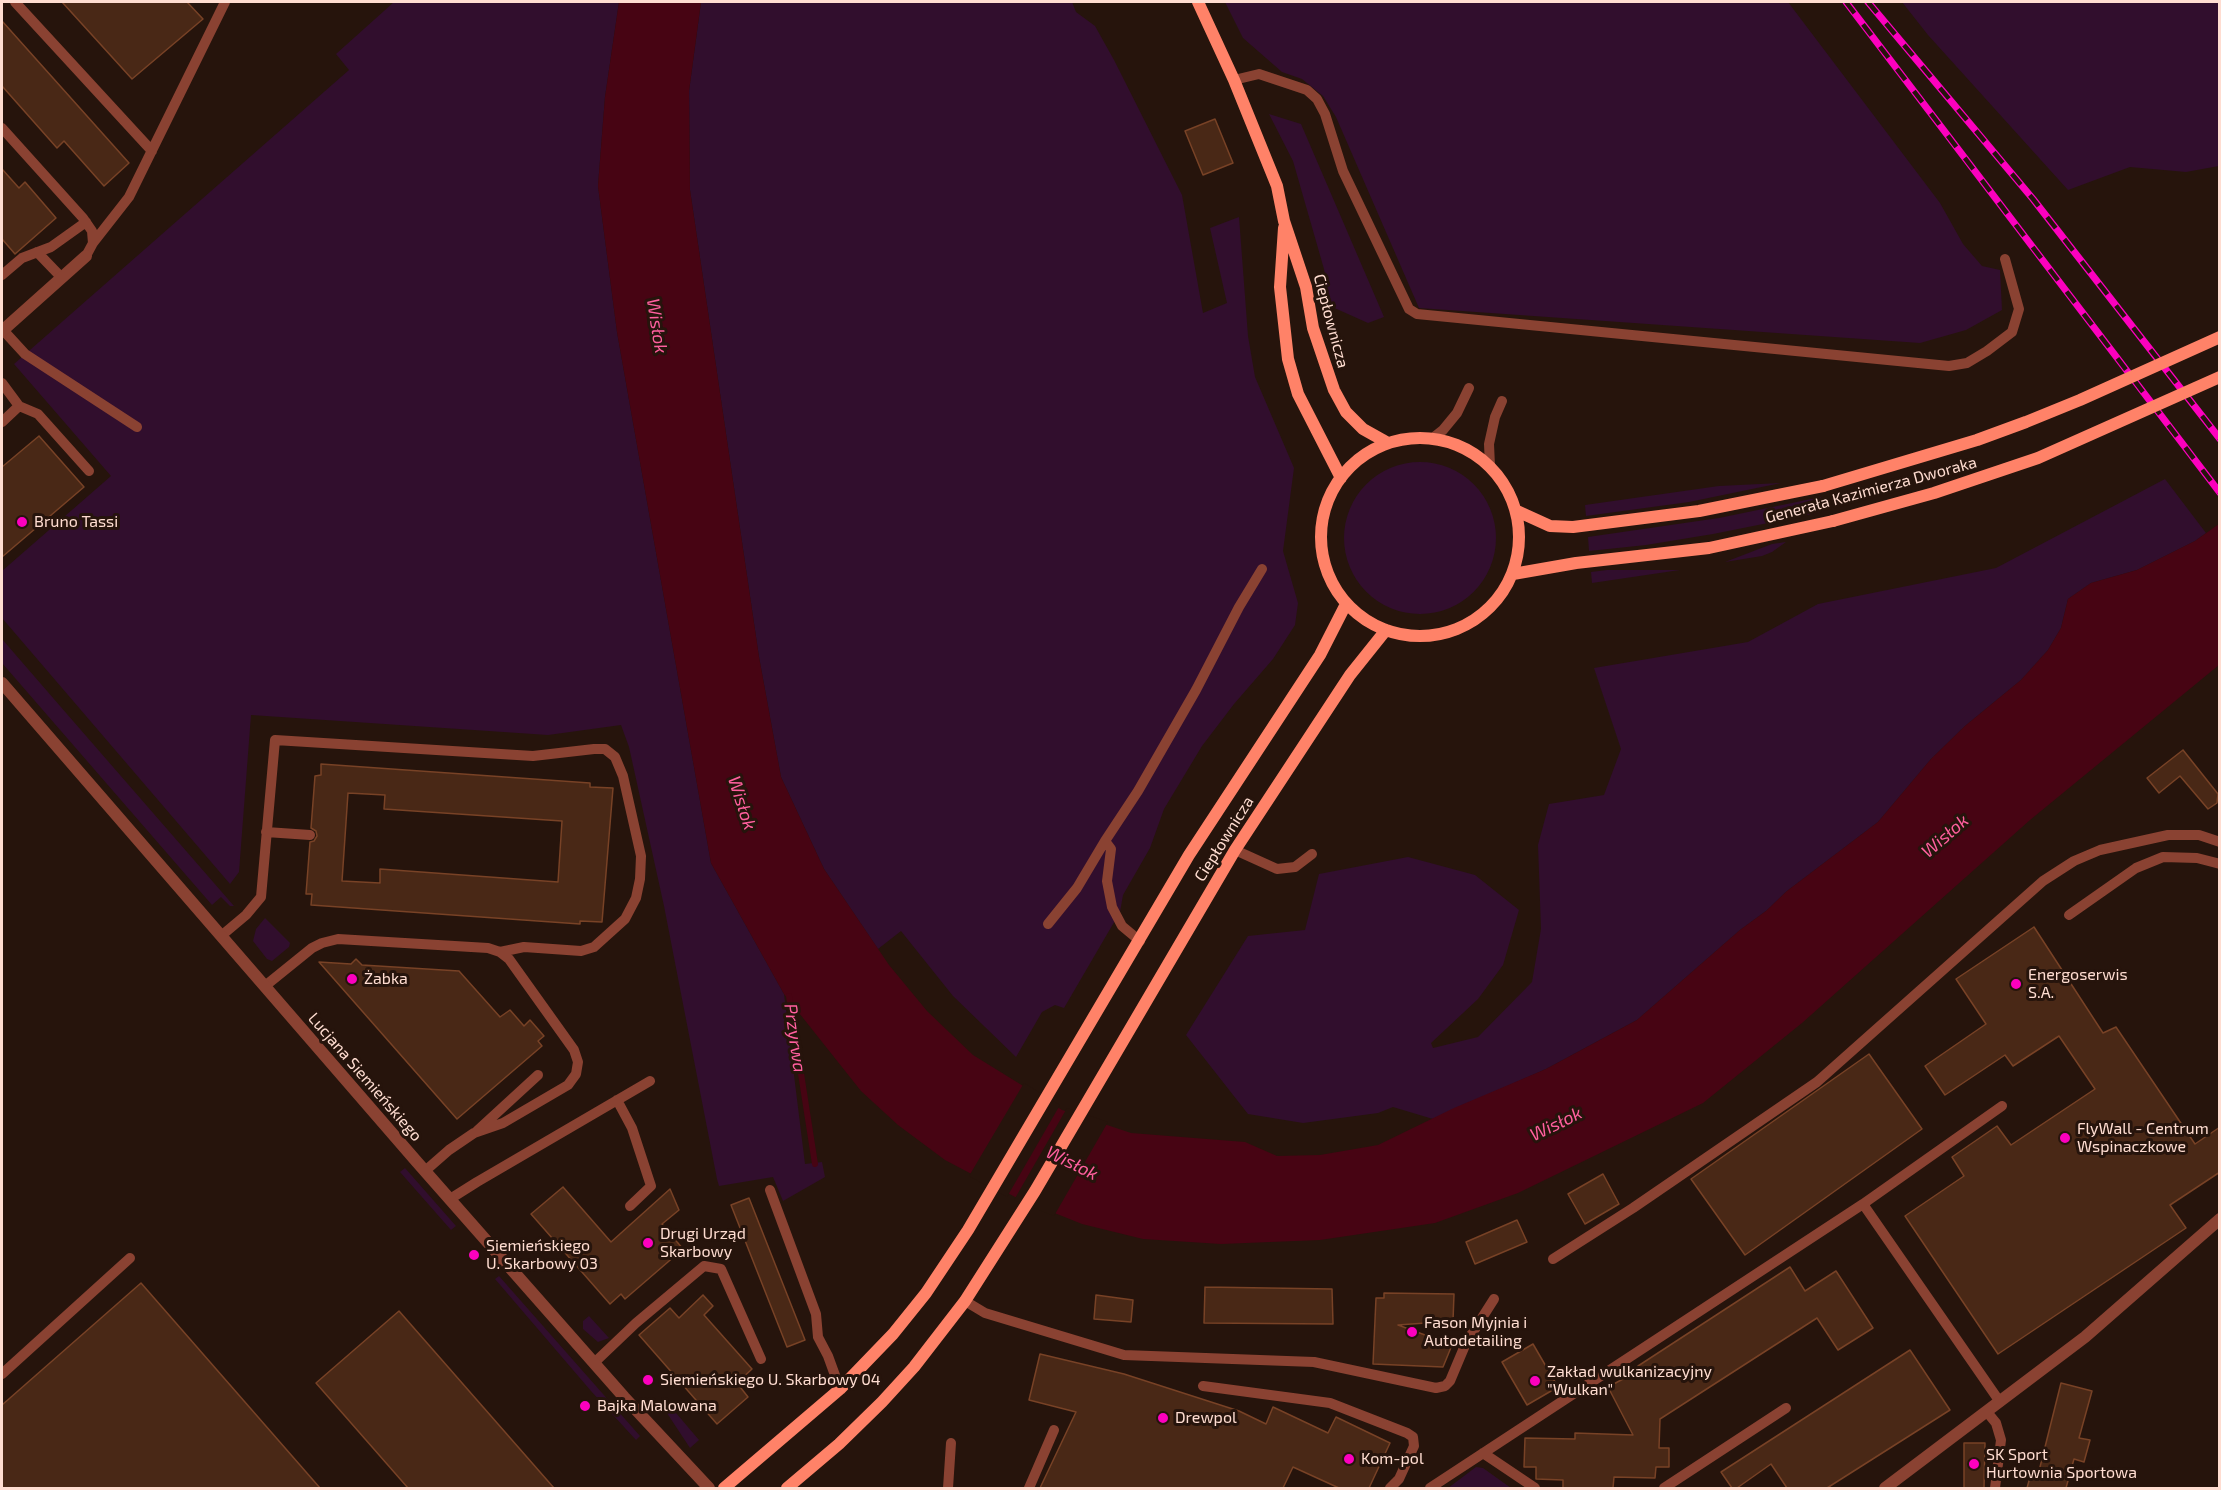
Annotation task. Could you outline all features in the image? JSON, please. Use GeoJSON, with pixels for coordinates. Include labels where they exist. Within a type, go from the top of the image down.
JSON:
{"type":"FeatureCollection","features":[{"type":"Feature","properties":{"kind":"main road","name":"Ciepłownicza"},"geometry":{"type":"LineString","coordinates":[[1198,2],[1234,80],[1277,186],[1284,221],[1306,287],[1313,328],[1334,390],[1346,412],[1363,429],[1388,443]]}},
{"type":"Feature","properties":{"kind":"main road","name":"Ciepłownicza"},"geometry":{"type":"LineString","coordinates":[[1284,221],[1280,287],[1288,359],[1298,394],[1341,478]]}},
{"type":"Feature","properties":{"kind":"main road","name":"Generała Kazimierza Dworaka"},"geometry":{"type":"LineString","coordinates":[[1517,511],[1550,526],[1573,527],[1699,511],[1823,486],[1977,440],[2026,422],[2220,337]]}},
{"type":"Feature","properties":{"kind":"main road","name":"Generała Kazimierza Dworaka"},"geometry":{"type":"LineString","coordinates":[[1513,574],[1576,563],[1709,548],[1833,521],[1934,493],[2038,458],[2220,377]]}},
{"type":"Feature","properties":{"kind":"main road"},"geometry":{"type":"LineString","coordinates":[[1410,438],[1433,438],[1464,447],[1490,466],[1510,494],[1517,511],[1520,532],[1519,553],[1513,574],[1498,600],[1475,621],[1447,633],[1416,636],[1386,630],[1365,620],[1346,606],[1331,583],[1323,557],[1322,529],[1328,502],[1341,478],[1354,463],[1370,451],[1388,443],[1410,438]]}},
{"type":"Feature","properties":{"kind":"main road","name":"Ciepłownicza"},"geometry":{"type":"LineString","coordinates":[[724,1488],[840,1389],[893,1334],[926,1293],[968,1230],[1190,855],[1320,655],[1346,606]]}},
{"type":"Feature","properties":{"kind":"main road","name":"Ciepłownicza"},"geometry":{"type":"LineString","coordinates":[[787,1488],[839,1444],[882,1402],[914,1367],[965,1301],[1000,1249],[1235,850],[1350,675],[1386,630]]}},
{"type":"Feature","properties":{"kind":"street"},"geometry":{"type":"LineString","coordinates":[[2,331],[86,256]]}},
{"type":"Feature","properties":{"kind":"street","name":"Lucjana Siemieńskiego"},"geometry":{"type":"LineString","coordinates":[[2,683],[450,1200],[594,1363],[709,1488]]}},
{"type":"Feature","properties":{"kind":"street"},"geometry":{"type":"LineString","coordinates":[[1885,1488],[2085,1337],[2220,1219]]}},
{"type":"Feature","properties":{"kind":"lane"},"geometry":{"type":"LineString","coordinates":[[15,2],[152,151]]}},
{"type":"Feature","properties":{"kind":"lane"},"geometry":{"type":"LineString","coordinates":[[86,256],[93,243],[129,197],[225,2]]}},
{"type":"Feature","properties":{"kind":"lane"},"geometry":{"type":"LineString","coordinates":[[1234,80],[1258,74],[1307,90],[1317,99],[1325,114],[1343,171],[1409,309],[1417,314],[1949,366],[1967,363],[1988,351],[2012,332],[2019,309],[2005,259]]}},
{"type":"Feature","properties":{"kind":"lane"},"geometry":{"type":"LineString","coordinates":[[2,128],[86,222],[92,231],[93,243]]}},
{"type":"Feature","properties":{"kind":"lane"},"geometry":{"type":"LineString","coordinates":[[2,275],[22,258],[51,247],[86,222]]}},
{"type":"Feature","properties":{"kind":"lane"},"geometry":{"type":"LineString","coordinates":[[37,252],[62,278]]}},
{"type":"Feature","properties":{"kind":"lane"},"geometry":{"type":"LineString","coordinates":[[2,331],[25,354],[137,427]]}},
{"type":"Feature","properties":{"kind":"lane"},"geometry":{"type":"LineString","coordinates":[[2,383],[19,406],[38,414],[89,471]]}},
{"type":"Feature","properties":{"kind":"lane"},"geometry":{"type":"LineString","coordinates":[[1433,438],[1443,430],[1456,413],[1469,388]]}},
{"type":"Feature","properties":{"kind":"lane"},"geometry":{"type":"LineString","coordinates":[[1490,466],[1490,444],[1495,417],[1502,401]]}},
{"type":"Feature","properties":{"kind":"lane"},"geometry":{"type":"LineString","coordinates":[[2,422],[19,406]]}},
{"type":"Feature","properties":{"kind":"lane"},"geometry":{"type":"LineString","coordinates":[[1048,924],[1077,888],[1138,791],[1262,568]]}},
{"type":"Feature","properties":{"kind":"lane"},"geometry":{"type":"LineString","coordinates":[[221,936],[246,915],[261,897],[275,740],[533,756],[605,749],[615,757],[623,776],[641,856],[636,898],[625,919],[594,947],[581,951],[524,947],[500,952]]}},
{"type":"Feature","properties":{"kind":"lane"},"geometry":{"type":"LineString","coordinates":[[266,832],[310,835]]}},
{"type":"Feature","properties":{"kind":"lane"},"geometry":{"type":"LineString","coordinates":[[1553,1259],[1633,1208],[1816,1082],[2043,881],[2074,861],[2100,850],[2168,835],[2199,835],[2220,842]]}},
{"type":"Feature","properties":{"kind":"lane"},"geometry":{"type":"LineString","coordinates":[[1105,841],[1111,849],[1107,881],[1112,907],[1122,926],[1140,941]]}},
{"type":"Feature","properties":{"kind":"lane"},"geometry":{"type":"LineString","coordinates":[[1235,850],[1277,869],[1295,867],[1312,854]]}},
{"type":"Feature","properties":{"kind":"lane"},"geometry":{"type":"LineString","coordinates":[[2069,915],[2136,868],[2163,857],[2197,858],[2220,864]]}},
{"type":"Feature","properties":{"kind":"lane"},"geometry":{"type":"LineString","coordinates":[[265,986],[312,948],[338,939],[488,948],[500,952],[509,959],[574,1050],[578,1062],[576,1074],[568,1085],[503,1123],[474,1133]]}},
{"type":"Feature","properties":{"kind":"lane"},"geometry":{"type":"LineString","coordinates":[[425,1171],[449,1150],[474,1133],[538,1075]]}},
{"type":"Feature","properties":{"kind":"lane"},"geometry":{"type":"LineString","coordinates":[[450,1200],[650,1081]]}},
{"type":"Feature","properties":{"kind":"lane"},"geometry":{"type":"LineString","coordinates":[[617,1100],[632,1128],[651,1186],[630,1206]]}},
{"type":"Feature","properties":{"kind":"lane"},"geometry":{"type":"LineString","coordinates":[[1430,1488],[1863,1204],[2002,1106]]}},
{"type":"Feature","properties":{"kind":"lane"},"geometry":{"type":"LineString","coordinates":[[770,1190],[816,1314],[818,1337],[828,1356],[840,1389]]}},
{"type":"Feature","properties":{"kind":"lane"},"geometry":{"type":"LineString","coordinates":[[1863,1204],[2000,1402]]}},
{"type":"Feature","properties":{"kind":"lane"},"geometry":{"type":"LineString","coordinates":[[2,1374],[130,1257]]}},
{"type":"Feature","properties":{"kind":"lane"},"geometry":{"type":"LineString","coordinates":[[594,1363],[636,1323],[704,1266],[721,1269],[761,1359]]}},
{"type":"Feature","properties":{"kind":"lane"},"geometry":{"type":"LineString","coordinates":[[965,1301],[985,1313],[1124,1355],[1314,1362],[1436,1388],[1445,1386],[1450,1381],[1466,1343],[1494,1299]]}},
{"type":"Feature","properties":{"kind":"lane"},"geometry":{"type":"LineString","coordinates":[[1203,1386],[1330,1403],[1407,1433],[1413,1437],[1414,1446],[1399,1479],[1390,1488]]}},
{"type":"Feature","properties":{"kind":"lane"},"geometry":{"type":"LineString","coordinates":[[1664,1488],[1786,1408]]}},
{"type":"Feature","properties":{"kind":"lane"},"geometry":{"type":"LineString","coordinates":[[1987,1412],[1996,1423],[2001,1440],[1995,1488]]}},
{"type":"Feature","properties":{"kind":"lane"},"geometry":{"type":"LineString","coordinates":[[1029,1488],[1054,1430]]}},
{"type":"Feature","properties":{"kind":"lane"},"geometry":{"type":"LineString","coordinates":[[948,1488],[951,1443]]}},
{"type":"Feature","properties":{"kind":"lane"},"geometry":{"type":"LineString","coordinates":[[1483,1453],[1535,1488]]}},
{"type":"Feature","properties":{"kind":"shaded area"},"geometry":{"type":"Polygon","coordinates":[[[394,2],[619,2],[605,97],[598,186],[617,332],[711,863],[784,994],[805,1164],[822,1162],[825,1177],[783,1201],[773,1177],[719,1186],[664,906],[629,747],[621,725],[548,735],[251,715],[239,872],[230,884],[2,618],[2,571],[111,476],[14,364],[349,70],[336,54],[394,2]]]}},
{"type":"Feature","properties":{"kind":"shaded area"},"geometry":{"type":"Polygon","coordinates":[[[701,2],[1072,2],[1076,12],[1095,26],[1182,195],[1203,313],[1227,303],[1210,228],[1239,217],[1248,336],[1255,377],[1294,468],[1283,551],[1298,603],[1295,625],[1273,659],[1202,746],[1164,809],[1150,848],[1123,895],[1120,912],[1064,1008],[1055,1005],[1042,1012],[1016,1057],[953,996],[901,931],[878,949],[824,869],[781,777],[759,657],[690,190],[689,91],[701,2]]]}},
{"type":"Feature","properties":{"kind":"shaded area"},"geometry":{"type":"Polygon","coordinates":[[[1225,2],[1788,2],[1940,203],[1963,244],[1982,266],[2000,270],[2002,310],[1966,330],[1920,343],[1419,308],[1336,117],[1323,96],[1302,79],[1282,72],[1243,38],[1225,2]]]}},
{"type":"Feature","properties":{"kind":"shaded area"},"geometry":{"type":"Polygon","coordinates":[[[1902,2],[2219,2],[2219,166],[2186,172],[2130,167],[2068,190],[1928,35],[1902,2]]]}},
{"type":"Feature","properties":{"kind":"shaded area"},"geometry":{"type":"Polygon","coordinates":[[[1269,114],[1301,124],[1384,317],[1368,323],[1330,306],[1324,269],[1293,161],[1269,114]]]}},
{"type":"Feature","properties":{"kind":"shaded area"},"geometry":{"type":"Polygon","coordinates":[[[1420,462],[1449,468],[1474,484],[1490,509],[1496,538],[1490,567],[1474,592],[1449,608],[1420,614],[1391,608],[1366,592],[1350,567],[1344,538],[1350,509],[1366,484],[1391,468],[1420,462]]]}},
{"type":"Feature","properties":{"kind":"shaded area"},"geometry":{"type":"Polygon","coordinates":[[[2165,479],[2206,533],[2195,541],[2137,570],[2091,583],[2068,599],[2061,628],[2048,650],[2021,680],[1965,726],[1931,759],[1878,822],[1787,891],[1637,1020],[1546,1069],[1433,1119],[1393,1107],[1378,1113],[1303,1123],[1248,1114],[1186,1035],[1248,936],[1305,930],[1319,874],[1408,857],[1475,875],[1519,910],[1503,965],[1478,999],[1431,1043],[1433,1048],[1478,1037],[1532,982],[1541,929],[1538,845],[1549,804],[1604,795],[1621,749],[1594,668],[1748,642],[1818,604],[1996,568],[2165,479]]]}},
{"type":"Feature","properties":{"kind":"shaded area"},"geometry":{"type":"Polygon","coordinates":[[[1781,483],[1689,502],[1586,516],[1585,505],[1719,486],[1781,483]]]}},
{"type":"Feature","properties":{"kind":"shaded area"},"geometry":{"type":"Polygon","coordinates":[[[1821,497],[1824,511],[1808,515],[1713,534],[1589,551],[1588,537],[1719,518],[1821,497]]]}},
{"type":"Feature","properties":{"kind":"shaded area"},"geometry":{"type":"Polygon","coordinates":[[[1786,542],[1762,556],[1725,562],[1772,544],[1786,542]]]}},
{"type":"Feature","properties":{"kind":"shaded area"},"geometry":{"type":"Polygon","coordinates":[[[1680,570],[1592,583],[1591,572],[1680,570]]]}},
{"type":"Feature","properties":{"kind":"shaded area"},"geometry":{"type":"Polygon","coordinates":[[[2,639],[234,906],[230,906],[221,897],[212,905],[2,663],[2,639]]]}},
{"type":"Feature","properties":{"kind":"shaded area"},"geometry":{"type":"Polygon","coordinates":[[[265,918],[290,943],[289,947],[272,961],[267,959],[253,941],[256,929],[265,918]]]}},
{"type":"Feature","properties":{"kind":"shaded area"},"geometry":{"type":"Polygon","coordinates":[[[405,1168],[456,1226],[451,1230],[400,1172],[405,1168]]]}},
{"type":"Feature","properties":{"kind":"shaded area"},"geometry":{"type":"Polygon","coordinates":[[[499,1276],[640,1436],[636,1440],[495,1279],[499,1276]]]}},
{"type":"Feature","properties":{"kind":"shaded area"},"geometry":{"type":"Polygon","coordinates":[[[589,1316],[609,1338],[598,1342],[583,1329],[583,1321],[589,1316]]]}},
{"type":"Feature","properties":{"kind":"shaded area"},"geometry":{"type":"Polygon","coordinates":[[[665,1400],[699,1440],[690,1448],[661,1404],[665,1400]]]}},
{"type":"Feature","properties":{"kind":"shaded area"},"geometry":{"type":"Polygon","coordinates":[[[1476,1467],[1483,1468],[1511,1488],[1448,1488],[1476,1467]]]}},
{"type":"Feature","properties":{"kind":"water","name":"Wisłok"},"geometry":{"type":"Polygon","coordinates":[[[619,2],[701,2],[689,91],[690,190],[759,657],[781,777],[824,869],[889,965],[927,1011],[973,1055],[1062,1110],[1131,1133],[1245,1142],[1277,1156],[1320,1155],[1378,1145],[1454,1108],[1546,1069],[1637,1020],[1787,891],[1878,822],[1931,759],[1965,726],[2021,680],[2048,650],[2061,628],[2068,599],[2091,583],[2137,570],[2195,541],[2219,524],[2219,665],[2030,820],[1802,1023],[1703,1103],[1518,1193],[1435,1223],[1320,1240],[1221,1244],[1143,1239],[1082,1224],[1017,1198],[945,1160],[898,1125],[861,1091],[784,994],[711,863],[617,332],[598,186],[605,97],[619,2]]]}},
{"type":"Feature","properties":{"kind":"pier"},"geometry":{"type":"Polygon","coordinates":[[[1024,1083],[1060,1105],[1007,1197],[969,1176],[1024,1083]]]}},
{"type":"Feature","properties":{"kind":"pier"},"geometry":{"type":"Polygon","coordinates":[[[1067,1108],[1108,1122],[1054,1216],[1014,1200],[1067,1108]]]}},
{"type":"Feature","properties":{"kind":"building"},"geometry":{"type":"Polygon","coordinates":[[[62,2],[187,2],[203,19],[132,79],[62,2]]]}},
{"type":"Feature","properties":{"kind":"building"},"geometry":{"type":"Polygon","coordinates":[[[2,21],[129,163],[104,186],[64,141],[57,148],[2,86],[2,21]]]}},
{"type":"Feature","properties":{"kind":"building"},"geometry":{"type":"Polygon","coordinates":[[[1215,119],[1233,163],[1203,175],[1185,131],[1215,119]]]}},
{"type":"Feature","properties":{"kind":"building"},"geometry":{"type":"Polygon","coordinates":[[[2,169],[19,188],[25,182],[56,218],[15,254],[2,239],[2,169]]]}},
{"type":"Feature","properties":{"kind":"building","name":"Bruno Tassi"},"geometry":{"type":"Polygon","coordinates":[[[39,436],[84,487],[2,557],[2,467],[39,436]]]}},
{"type":"Feature","properties":{"kind":"building"},"geometry":{"type":"Polygon","coordinates":[[[2183,750],[2218,794],[2217,803],[2208,809],[2180,776],[2159,793],[2147,778],[2183,750]]]}},
{"type":"Feature","properties":{"kind":"building"},"geometry":{"type":"Polygon","coordinates":[[[321,764],[590,783],[590,787],[613,788],[602,922],[580,921],[580,924],[311,905],[312,894],[306,894],[310,842],[314,841],[317,836],[316,831],[311,828],[315,776],[321,775],[321,764]],[[348,793],[342,881],[380,883],[380,869],[558,882],[562,821],[384,809],[385,795],[348,793]]]}},
{"type":"Feature","properties":{"kind":"building"},"geometry":{"type":"Polygon","coordinates":[[[2034,927],[2103,1033],[2116,1027],[2195,1144],[2220,1127],[2220,1172],[2170,1205],[2186,1228],[1998,1354],[1905,1216],[1964,1176],[1952,1157],[1997,1126],[2011,1145],[2095,1089],[2059,1036],[2013,1066],[2005,1055],[1945,1095],[1925,1066],[1986,1024],[1956,979],[2034,927]]]}},
{"type":"Feature","properties":{"kind":"building"},"geometry":{"type":"Polygon","coordinates":[[[356,959],[362,965],[459,971],[500,1017],[510,1010],[524,1026],[530,1020],[544,1036],[538,1041],[542,1046],[457,1119],[319,962],[351,964],[356,959]]]}},
{"type":"Feature","properties":{"kind":"building"},"geometry":{"type":"Polygon","coordinates":[[[1869,1054],[1922,1129],[1745,1255],[1691,1179],[1869,1054]]]}},
{"type":"Feature","properties":{"kind":"building"},"geometry":{"type":"Polygon","coordinates":[[[1603,1174],[1619,1204],[1585,1224],[1568,1194],[1603,1174]]]}},
{"type":"Feature","properties":{"kind":"building","name":"Drugi Urząd Skarbowy"},"geometry":{"type":"Polygon","coordinates":[[[563,1187],[611,1242],[670,1189],[679,1210],[662,1224],[683,1249],[625,1299],[621,1294],[610,1304],[531,1214],[563,1187]]]}},
{"type":"Feature","properties":{"kind":"building"},"geometry":{"type":"Polygon","coordinates":[[[749,1198],[805,1340],[787,1347],[731,1205],[749,1198]]]}},
{"type":"Feature","properties":{"kind":"building"},"geometry":{"type":"Polygon","coordinates":[[[1517,1220],[1527,1242],[1475,1264],[1466,1242],[1517,1220]]]}},
{"type":"Feature","properties":{"kind":"building"},"geometry":{"type":"Polygon","coordinates":[[[1790,1267],[1805,1291],[1836,1271],[1873,1328],[1838,1350],[1817,1318],[1660,1419],[1659,1448],[1669,1448],[1669,1467],[1656,1467],[1655,1478],[1614,1477],[1613,1488],[1563,1488],[1563,1480],[1536,1479],[1536,1467],[1524,1467],[1525,1438],[1575,1439],[1575,1433],[1633,1435],[1608,1387],[1640,1370],[1638,1366],[1790,1267]]]}},
{"type":"Feature","properties":{"kind":"building"},"geometry":{"type":"Polygon","coordinates":[[[141,1283],[320,1488],[2,1488],[2,1405],[141,1283]]]}},
{"type":"Feature","properties":{"kind":"building"},"geometry":{"type":"Polygon","coordinates":[[[1205,1287],[1332,1289],[1333,1324],[1204,1323],[1205,1287]]]}},
{"type":"Feature","properties":{"kind":"building","name":"Fason Myjnia i Autodetailing"},"geometry":{"type":"Polygon","coordinates":[[[1384,1293],[1454,1294],[1453,1321],[1398,1325],[1452,1345],[1443,1367],[1373,1364],[1376,1298],[1384,1298],[1384,1293]]]}},
{"type":"Feature","properties":{"kind":"building"},"geometry":{"type":"Polygon","coordinates":[[[703,1295],[713,1306],[704,1315],[752,1369],[737,1383],[748,1397],[717,1424],[639,1335],[670,1308],[679,1318],[703,1295]]]}},
{"type":"Feature","properties":{"kind":"building"},"geometry":{"type":"Polygon","coordinates":[[[1096,1295],[1133,1300],[1131,1322],[1094,1319],[1096,1295]]]}},
{"type":"Feature","properties":{"kind":"building"},"geometry":{"type":"Polygon","coordinates":[[[399,1311],[554,1488],[408,1488],[316,1383],[399,1311]]]}},
{"type":"Feature","properties":{"kind":"building"},"geometry":{"type":"Polygon","coordinates":[[[1533,1344],[1558,1387],[1527,1405],[1502,1362],[1533,1344]]]}},
{"type":"Feature","properties":{"kind":"building"},"geometry":{"type":"Polygon","coordinates":[[[1910,1350],[1950,1410],[1827,1488],[1787,1488],[1771,1464],[1737,1488],[1732,1488],[1721,1472],[1910,1350]]]}},
{"type":"Feature","properties":{"kind":"building","name":"Drewpol"},"geometry":{"type":"Polygon","coordinates":[[[1040,1354],[1124,1374],[1239,1411],[1266,1424],[1273,1407],[1328,1433],[1336,1417],[1390,1443],[1369,1488],[1339,1488],[1293,1467],[1283,1488],[1040,1488],[1076,1412],[1029,1400],[1040,1354]]]}},
{"type":"Feature","properties":{"kind":"building"},"geometry":{"type":"Polygon","coordinates":[[[2061,1383],[2092,1391],[2079,1438],[2090,1440],[2084,1462],[2074,1459],[2066,1488],[2027,1488],[2032,1470],[2039,1471],[2061,1383]]]}},
{"type":"Feature","properties":{"kind":"building","name":"SK Sport Hurtownia Sportowa"},"geometry":{"type":"Polygon","coordinates":[[[1964,1443],[1985,1443],[1984,1488],[1964,1488],[1964,1443]]]}},
{"type":"Feature","properties":{"kind":"waterway","name":"Przyrwa"},"geometry":{"type":"LineString","coordinates":[[789,996],[815,1164]]}},
{"type":"Feature","properties":{"kind":"railway"},"geometry":{"type":"LineString","coordinates":[[1846,2],[2220,493]]}},
{"type":"Feature","properties":{"kind":"railway"},"geometry":{"type":"LineString","coordinates":[[1868,2],[2033,199],[2220,439]]}},
{"type":"Feature","properties":{"kind":"place","name":"Bruno Tassi"},"geometry":{"type":"Point","coordinates":[22,522]}},
{"type":"Feature","properties":{"kind":"place","name":"Żabka"},"geometry":{"type":"Point","coordinates":[352,979]}},
{"type":"Feature","properties":{"kind":"place","name":"Energoserwis S.A."},"geometry":{"type":"Point","coordinates":[2016,984]}},
{"type":"Feature","properties":{"kind":"place","name":"FlyWall - Centrum Wspinaczkowe"},"geometry":{"type":"Point","coordinates":[2065,1138]}},
{"type":"Feature","properties":{"kind":"place","name":"Drugi Urząd Skarbowy"},"geometry":{"type":"Point","coordinates":[648,1243]}},
{"type":"Feature","properties":{"kind":"place","name":"Siemieńskiego U. Skarbowy 03"},"geometry":{"type":"Point","coordinates":[474,1255]}},
{"type":"Feature","properties":{"kind":"place","name":"Fason Myjnia i Autodetailing"},"geometry":{"type":"Point","coordinates":[1412,1332]}},
{"type":"Feature","properties":{"kind":"place","name":"Siemieńskiego U. Skarbowy 04"},"geometry":{"type":"Point","coordinates":[648,1380]}},
{"type":"Feature","properties":{"kind":"place","name":"Zakład wulkanizacyjny \"Wulkan\""},"geometry":{"type":"Point","coordinates":[1535,1381]}},
{"type":"Feature","properties":{"kind":"place","name":"Bajka Malowana"},"geometry":{"type":"Point","coordinates":[585,1406]}},
{"type":"Feature","properties":{"kind":"place","name":"Drewpol"},"geometry":{"type":"Point","coordinates":[1163,1418]}},
{"type":"Feature","properties":{"kind":"place","name":"Kom-pol"},"geometry":{"type":"Point","coordinates":[1349,1459]}},
{"type":"Feature","properties":{"kind":"place","name":"SK Sport Hurtownia Sportowa"},"geometry":{"type":"Point","coordinates":[1974,1464]}}]}
